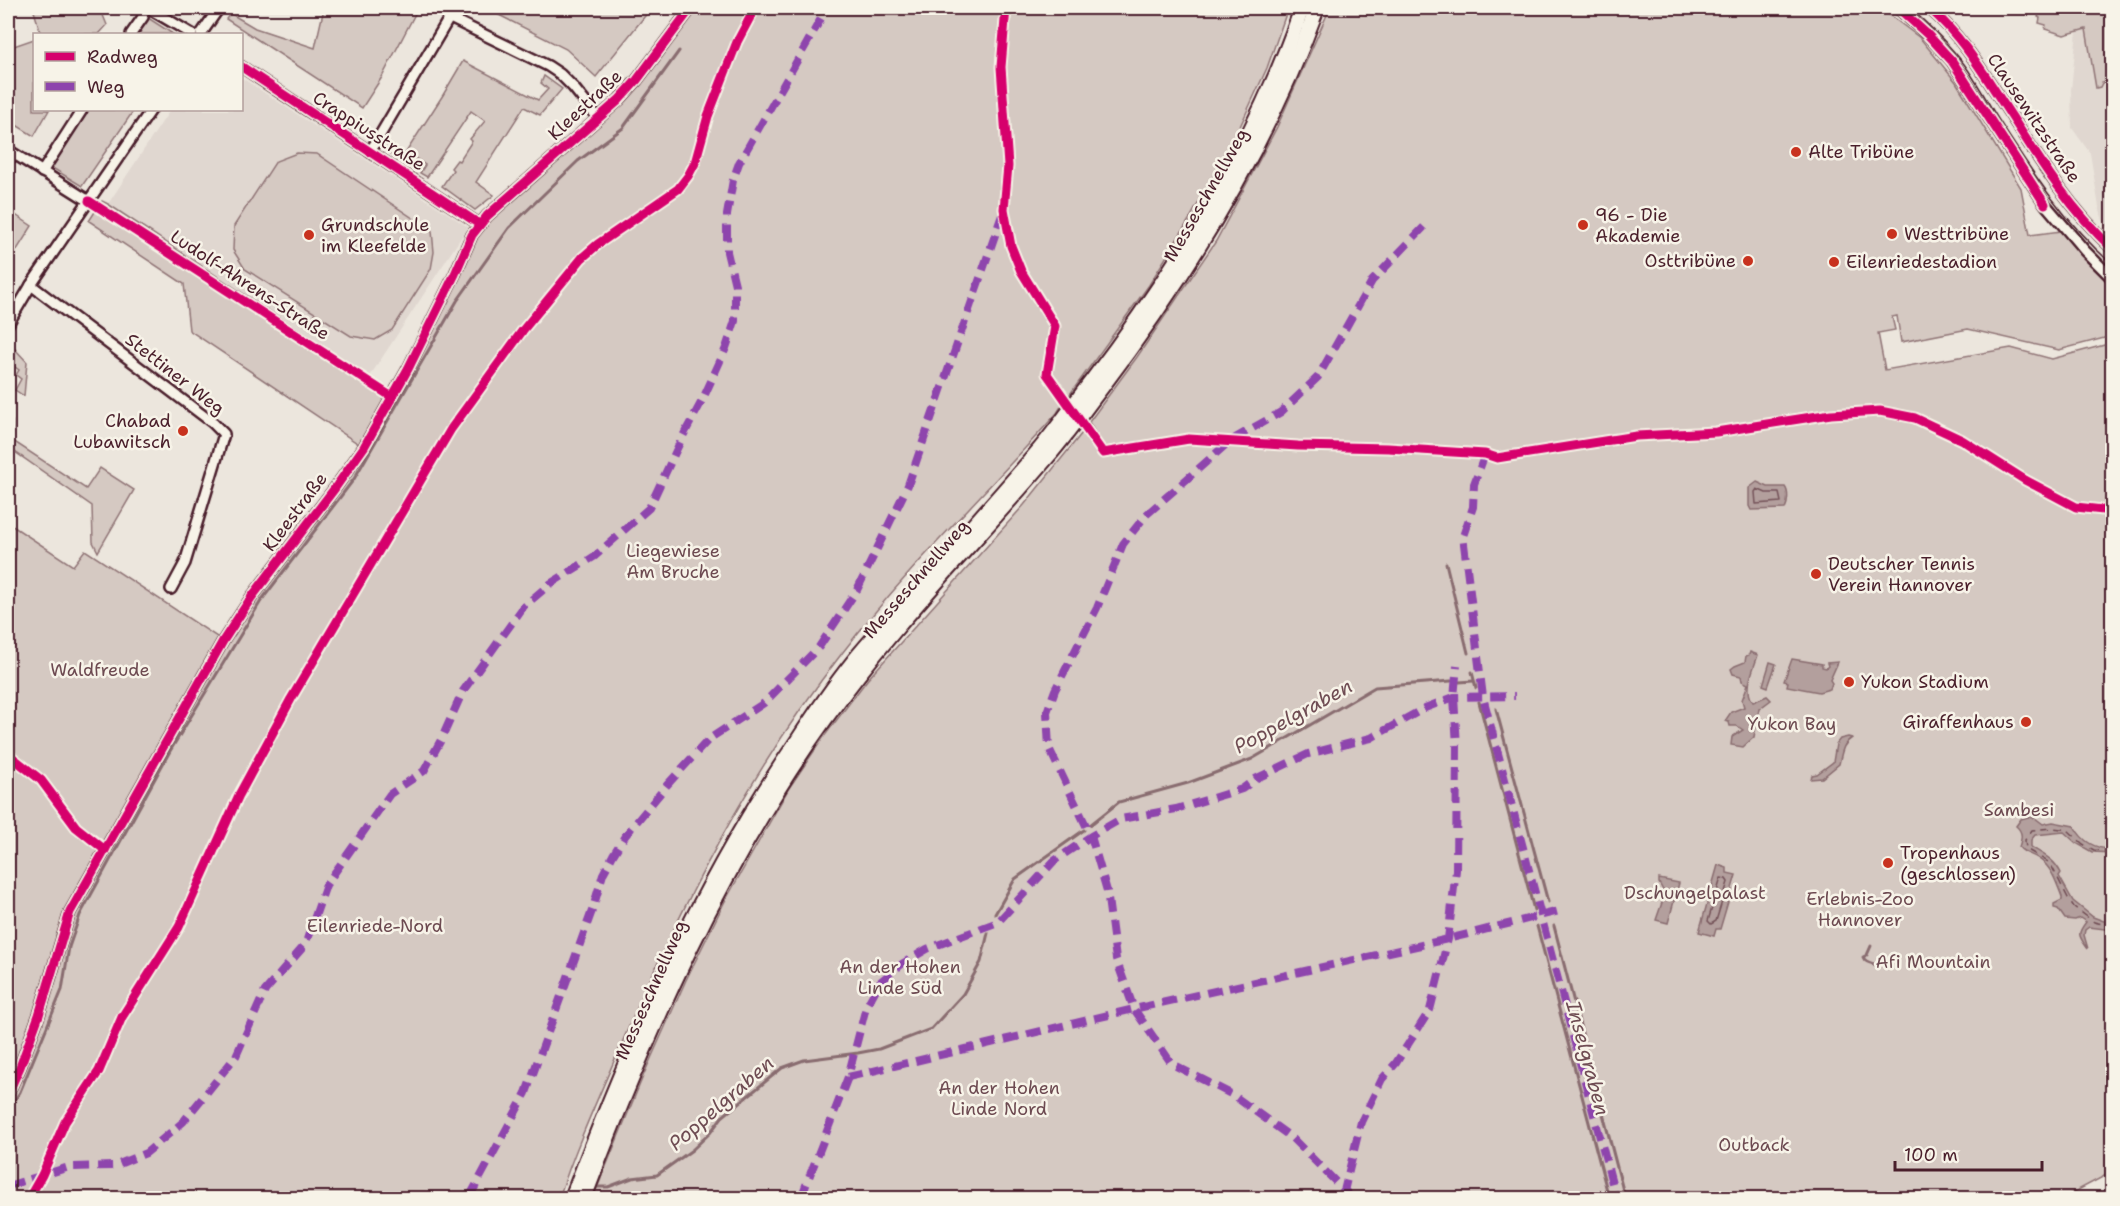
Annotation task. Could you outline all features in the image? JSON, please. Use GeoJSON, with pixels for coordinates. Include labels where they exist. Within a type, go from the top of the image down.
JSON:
{"type":"FeatureCollection","features":[{"type":"Feature","properties":{"kind":"highway","name":"Messeschnellweg"},"geometry":{"type":"LineString","coordinates":[[572,1198],[624,1066],[679,946],[729,849],[769,782],[853,662],[1042,447],[1136,323],[1177,261],[1244,144],[1274,82],[1302,8]]}},
{"type":"Feature","properties":{"kind":"highway","name":"Messeschnellweg"},"geometry":{"type":"LineString","coordinates":[[584,1198],[634,1070],[704,917],[778,787],[862,668],[1051,453],[1144,330],[1226,202],[1284,87],[1317,8]]}},
{"type":"Feature","properties":{"kind":"street"},"geometry":{"type":"LineString","coordinates":[[132,33],[143,17],[146,8],[190,33]]}},
{"type":"Feature","properties":{"kind":"street"},"geometry":{"type":"LineString","coordinates":[[202,33],[219,8]]}},
{"type":"Feature","properties":{"kind":"street"},"geometry":{"type":"LineString","coordinates":[[370,152],[455,8]]}},
{"type":"Feature","properties":{"kind":"street","name":"Kleestraße"},"geometry":{"type":"LineString","coordinates":[[8,1093],[39,1015],[70,912],[228,633],[255,592],[364,447],[408,369],[455,274],[471,235],[479,224],[619,100],[637,80],[691,8]]}},
{"type":"Feature","properties":{"kind":"street","name":"Clausewitzstraße"},"geometry":{"type":"LineString","coordinates":[[1898,8],[1952,61],[2045,204],[2085,251],[2112,278]]}},
{"type":"Feature","properties":{"kind":"street","name":"Clausewitzstraße"},"geometry":{"type":"LineString","coordinates":[[1929,8],[1961,41],[2044,166],[2090,225],[2112,248]]}},
{"type":"Feature","properties":{"kind":"street"},"geometry":{"type":"LineString","coordinates":[[450,18],[560,74],[598,118]]}},
{"type":"Feature","properties":{"kind":"street","name":"Crappiusstraße"},"geometry":{"type":"LineString","coordinates":[[243,69],[479,224]]}},
{"type":"Feature","properties":{"kind":"street"},"geometry":{"type":"LineString","coordinates":[[42,172],[81,111]]}},
{"type":"Feature","properties":{"kind":"street"},"geometry":{"type":"LineString","coordinates":[[8,324],[31,285],[150,111]]}},
{"type":"Feature","properties":{"kind":"street"},"geometry":{"type":"LineString","coordinates":[[8,150],[89,201]]}},
{"type":"Feature","properties":{"kind":"street","name":"Stettiner Weg"},"geometry":{"type":"LineString","coordinates":[[31,285],[206,417],[224,434],[185,563],[171,589]]}},
{"type":"Feature","properties":{"kind":"shaded area"},"geometry":{"type":"Polygon","coordinates":[[[2112,25],[2112,236],[2103,221],[2099,207],[2090,153],[2072,128],[2071,90],[2077,31],[2112,25]]]}},
{"type":"Feature","properties":{"kind":"shaded area","name":"Grundschule im Kleefelde"},"geometry":{"type":"Polygon","coordinates":[[[243,79],[468,227],[370,376],[108,204],[169,111],[243,111],[243,79]]]}},
{"type":"Feature","properties":{"kind":"green space"},"geometry":{"type":"Polygon","coordinates":[[[33,8],[100,8],[107,25],[100,33],[41,33],[33,8]]]}},
{"type":"Feature","properties":{"kind":"green space"},"geometry":{"type":"Polygon","coordinates":[[[324,8],[357,10],[358,8],[418,8],[382,77],[362,108],[226,19],[230,14],[255,28],[315,48],[324,8]]]}},
{"type":"Feature","properties":{"kind":"green space"},"geometry":{"type":"Polygon","coordinates":[[[487,8],[636,8],[649,11],[596,77],[566,49],[487,8]]]}},
{"type":"Feature","properties":{"kind":"green space","name":"Eilenriede-Nord"},"geometry":{"type":"Polygon","coordinates":[[[691,8],[1288,8],[1267,68],[1237,133],[1189,220],[1149,285],[1068,397],[1064,392],[1059,397],[1062,405],[1057,413],[894,590],[843,652],[809,697],[747,792],[719,841],[668,942],[588,1121],[559,1198],[8,1198],[8,523],[73,566],[85,550],[223,641],[363,447],[189,330],[184,284],[89,221],[102,201],[108,204],[394,393],[472,235],[619,100],[691,8]]]}},
{"type":"Feature","properties":{"kind":"green space"},"geometry":{"type":"Polygon","coordinates":[[[1330,8],[1880,8],[1920,38],[1956,82],[2021,188],[2030,235],[2061,231],[2112,287],[2112,336],[2059,350],[1968,329],[1901,342],[1897,316],[1892,317],[1895,330],[1878,333],[1885,370],[2011,348],[2052,359],[2112,343],[2112,1172],[2063,1198],[593,1198],[686,980],[724,903],[789,788],[867,680],[1024,505],[1082,433],[1099,453],[1105,448],[1089,422],[1137,357],[1216,241],[1277,127],[1330,8]]]}},
{"type":"Feature","properties":{"kind":"green space"},"geometry":{"type":"Polygon","coordinates":[[[2038,8],[2112,8],[2112,82],[2102,83],[2096,88],[2086,29],[2064,35],[2045,29],[2046,25],[2039,23],[2038,8]]]}},
{"type":"Feature","properties":{"kind":"green space"},"geometry":{"type":"Polygon","coordinates":[[[145,16],[171,33],[135,33],[145,16]]]}},
{"type":"Feature","properties":{"kind":"green space"},"geometry":{"type":"Polygon","coordinates":[[[33,39],[33,111],[48,111],[34,136],[8,120],[8,48],[33,39]]]}},
{"type":"Feature","properties":{"kind":"green space"},"geometry":{"type":"Polygon","coordinates":[[[463,61],[538,100],[548,89],[541,83],[544,76],[562,89],[540,115],[524,107],[476,182],[494,195],[475,210],[442,186],[453,170],[451,168],[457,160],[459,161],[472,141],[470,139],[485,121],[471,111],[427,177],[420,173],[425,165],[415,158],[410,166],[383,149],[393,146],[405,154],[463,61]]]}},
{"type":"Feature","properties":{"kind":"green space"},"geometry":{"type":"Polygon","coordinates":[[[84,111],[133,111],[82,186],[49,166],[84,111]]]}},
{"type":"Feature","properties":{"kind":"green space"},"geometry":{"type":"Polygon","coordinates":[[[297,153],[317,154],[432,231],[434,252],[431,269],[392,330],[375,340],[351,336],[245,269],[233,250],[234,226],[276,161],[297,153]]]}},
{"type":"Feature","properties":{"kind":"green space"},"geometry":{"type":"Polygon","coordinates":[[[8,210],[32,226],[8,264],[8,210]]]}},
{"type":"Feature","properties":{"kind":"green space"},"geometry":{"type":"Polygon","coordinates":[[[15,349],[27,362],[24,396],[15,390],[21,379],[16,375],[19,370],[8,362],[15,349]]]}},
{"type":"Feature","properties":{"kind":"green space"},"geometry":{"type":"Polygon","coordinates":[[[8,419],[12,421],[13,441],[86,489],[100,468],[134,490],[98,552],[93,542],[92,506],[8,447],[8,419]]]}},
{"type":"Feature","properties":{"kind":"water"},"geometry":{"type":"Polygon","coordinates":[[[1757,482],[1768,487],[1785,487],[1788,498],[1785,509],[1751,510],[1749,488],[1757,482]]]}},
{"type":"Feature","properties":{"kind":"water"},"geometry":{"type":"Polygon","coordinates":[[[1750,652],[1758,655],[1750,678],[1750,697],[1753,702],[1767,696],[1771,700],[1759,709],[1754,737],[1743,747],[1731,745],[1732,737],[1743,730],[1737,726],[1730,726],[1729,722],[1725,721],[1731,712],[1744,707],[1742,700],[1748,684],[1742,681],[1741,676],[1733,674],[1731,669],[1745,662],[1750,652]]]}},
{"type":"Feature","properties":{"kind":"water"},"geometry":{"type":"Polygon","coordinates":[[[1792,659],[1822,664],[1822,667],[1826,668],[1827,663],[1838,662],[1830,680],[1832,683],[1830,689],[1819,692],[1787,686],[1788,682],[1784,681],[1792,659]]]}},
{"type":"Feature","properties":{"kind":"water"},"geometry":{"type":"Polygon","coordinates":[[[1770,662],[1776,664],[1768,687],[1763,685],[1770,662]]]}},
{"type":"Feature","properties":{"kind":"water"},"geometry":{"type":"Polygon","coordinates":[[[1852,738],[1844,746],[1839,764],[1822,778],[1811,779],[1812,775],[1833,762],[1836,744],[1840,739],[1852,738]]]}},
{"type":"Feature","properties":{"kind":"water"},"geometry":{"type":"Polygon","coordinates":[[[2035,818],[2043,824],[2053,822],[2074,826],[2090,843],[2100,848],[2112,849],[2112,853],[2092,852],[2076,843],[2064,832],[2035,835],[2031,840],[2031,847],[2058,868],[2061,873],[2059,876],[2073,901],[2093,917],[2112,924],[2112,930],[2089,927],[2085,930],[2088,949],[2080,936],[2086,922],[2080,918],[2065,919],[2058,909],[2054,908],[2054,904],[2062,900],[2062,897],[2051,871],[2044,862],[2019,847],[2021,835],[2016,826],[2021,819],[2035,818]]]}},
{"type":"Feature","properties":{"kind":"water"},"geometry":{"type":"Polygon","coordinates":[[[1718,865],[1727,868],[1727,873],[1736,875],[1720,929],[1716,929],[1714,936],[1699,932],[1718,865]]]}},
{"type":"Feature","properties":{"kind":"water"},"geometry":{"type":"Polygon","coordinates":[[[1659,879],[1679,883],[1668,923],[1656,920],[1665,894],[1659,879]]]}},
{"type":"Feature","properties":{"kind":"waterway"},"geometry":{"type":"LineString","coordinates":[[8,1111],[20,1092],[62,990],[69,947],[80,915],[170,751],[261,601],[354,479],[457,301],[509,228],[578,161],[623,128],[679,51]]}},
{"type":"Feature","properties":{"kind":"waterway"},"geometry":{"type":"LineString","coordinates":[[1446,563],[1468,653]]}},
{"type":"Feature","properties":{"kind":"waterway","name":"Inselgraben"},"geometry":{"type":"LineString","coordinates":[[1472,672],[1476,688]]}},
{"type":"Feature","properties":{"kind":"waterway","name":"Poppelgraben"},"geometry":{"type":"LineString","coordinates":[[1090,825],[1119,802],[1188,783],[1252,759],[1375,687],[1451,681]]}},
{"type":"Feature","properties":{"kind":"waterway","name":"Poppelgraben"},"geometry":{"type":"LineString","coordinates":[[1459,682],[1474,681]]}},
{"type":"Feature","properties":{"kind":"waterway","name":"Inselgraben"},"geometry":{"type":"LineString","coordinates":[[1479,702],[1534,910]]}},
{"type":"Feature","properties":{"kind":"waterway"},"geometry":{"type":"LineString","coordinates":[[1496,709],[1548,902]]}},
{"type":"Feature","properties":{"kind":"waterway","name":"Poppelgraben"},"geometry":{"type":"LineString","coordinates":[[995,914],[1015,879],[1084,830]]}},
{"type":"Feature","properties":{"kind":"waterway","name":"Inselgraben"},"geometry":{"type":"LineString","coordinates":[[1537,926],[1609,1198]]}},
{"type":"Feature","properties":{"kind":"waterway"},"geometry":{"type":"LineString","coordinates":[[1554,926],[1625,1198]]}},
{"type":"Feature","properties":{"kind":"waterway","name":"Poppelgraben"},"geometry":{"type":"LineString","coordinates":[[596,1187],[608,1187],[632,1178],[657,1175],[692,1150],[710,1133],[722,1117],[782,1068],[804,1060],[879,1049],[931,1029],[963,994],[981,962],[988,933]]}},
{"type":"Feature","properties":{"kind":"waterway"},"geometry":{"type":"LineString","coordinates":[[1871,946],[1867,955],[1863,957],[1867,962],[1877,965]]}},
{"type":"Feature","properties":{"kind":"waterway","name":"Poppelgraben"},"geometry":{"type":"LineString","coordinates":[[511,1198],[561,1192]]}},
{"type":"Feature","properties":{"kind":"ferry route"},"geometry":{"type":"LineString","coordinates":[[2112,851],[2094,850],[2083,844],[2068,830],[2053,828],[2032,830],[2025,840],[2026,849],[2050,863],[2074,907],[2094,922],[2112,926]]}},
{"type":"Feature","properties":{"kind":"tram line"},"geometry":{"type":"LineString","coordinates":[[1910,8],[1938,34],[1964,64],[2010,139],[2050,196],[2079,232],[2112,264]]}},
{"type":"Feature","properties":{"kind":"marked path"},"geometry":{"type":"LineString","coordinates":[[8,1186],[69,1167],[114,1166],[146,1153],[183,1122],[236,1056],[265,991],[305,945],[326,885],[390,794],[424,771],[463,691],[524,606],[550,584],[595,556],[649,508],[702,401],[726,348],[735,321],[735,285],[727,252],[727,215],[733,180],[739,163],[827,8]]}},
{"type":"Feature","properties":{"kind":"marked path"},"geometry":{"type":"LineString","coordinates":[[469,1198],[526,1093],[593,908],[603,874],[625,836],[709,739],[764,703],[819,647],[857,590],[908,485],[1002,215]]}},
{"type":"Feature","properties":{"kind":"marked path"},"geometry":{"type":"LineString","coordinates":[[1352,1198],[1292,1138],[1233,1095],[1172,1064],[1134,1009],[1116,959],[1107,891],[1091,836],[1049,748],[1047,712],[1055,690],[1097,608],[1123,544],[1146,515],[1230,441],[1281,412],[1318,377],[1372,281],[1424,227]]}},
{"type":"Feature","properties":{"kind":"marked path"},"geometry":{"type":"LineString","coordinates":[[1485,454],[1474,484],[1473,507],[1463,536],[1483,697],[1616,1198]]}},
{"type":"Feature","properties":{"kind":"marked path"},"geometry":{"type":"LineString","coordinates":[[1343,1195],[1361,1122],[1382,1079],[1396,1063],[1430,1010],[1448,939],[1456,870],[1457,746],[1454,697],[1457,666]]}},
{"type":"Feature","properties":{"kind":"marked path"},"geometry":{"type":"LineString","coordinates":[[801,1198],[848,1077],[866,1007],[880,982],[902,964],[927,949],[998,922],[1054,861],[1121,819],[1176,809],[1242,789],[1257,778],[1308,754],[1371,738],[1425,708],[1454,697],[1515,696]]}},
{"type":"Feature","properties":{"kind":"marked path"},"geometry":{"type":"LineString","coordinates":[[848,1077],[1134,1009],[1448,939],[1563,910]]}},
{"type":"Feature","properties":{"kind":"cycle path"},"geometry":{"type":"LineString","coordinates":[[8,1093],[39,1015],[70,912],[223,641],[251,598],[364,447],[408,369],[472,235],[487,216],[619,100],[637,80],[691,8]]}},
{"type":"Feature","properties":{"kind":"cycle path"},"geometry":{"type":"LineString","coordinates":[[29,1198],[42,1175],[65,1122],[99,1071],[122,1017],[179,927],[239,795],[291,699],[451,429],[523,330],[582,258],[598,244],[678,189],[688,176],[695,163],[708,116],[737,42],[755,8]]}},
{"type":"Feature","properties":{"kind":"cycle path"},"geometry":{"type":"LineString","coordinates":[[1006,8],[1001,67],[1008,166],[1004,209],[1011,246],[1021,271],[1055,326],[1047,374],[1103,453],[1189,439],[1298,446],[1388,448],[1485,454],[1497,458],[1636,436],[1716,432],[1831,414],[1880,411],[1915,418],[1962,440],[2025,480],[2076,507],[2112,511]]}},
{"type":"Feature","properties":{"kind":"cycle path"},"geometry":{"type":"LineString","coordinates":[[1898,8],[1952,61],[2045,204]]}},
{"type":"Feature","properties":{"kind":"cycle path"},"geometry":{"type":"LineString","coordinates":[[1929,8],[1953,32],[1974,60],[2034,152],[2070,202],[2112,248]]}},
{"type":"Feature","properties":{"kind":"cycle path"},"geometry":{"type":"LineString","coordinates":[[243,68],[479,224]]}},
{"type":"Feature","properties":{"kind":"cycle path","name":"Ludolf-Ahrens-Straße"},"geometry":{"type":"LineString","coordinates":[[89,201],[392,397]]}},
{"type":"Feature","properties":{"kind":"cycle path"},"geometry":{"type":"LineString","coordinates":[[8,754],[41,780],[76,827],[105,850]]}},
{"type":"Feature","properties":{"kind":"place","name":"Alte Tribüne"},"geometry":{"type":"Point","coordinates":[1796,152]}},
{"type":"Feature","properties":{"kind":"place","name":"96 - Die Akademie"},"geometry":{"type":"Point","coordinates":[1583,225]}},
{"type":"Feature","properties":{"kind":"place","name":"Westtribüne"},"geometry":{"type":"Point","coordinates":[1892,234]}},
{"type":"Feature","properties":{"kind":"place","name":"Grundschule im Kleefelde"},"geometry":{"type":"Point","coordinates":[309,235]}},
{"type":"Feature","properties":{"kind":"place","name":"Osttribüne"},"geometry":{"type":"Point","coordinates":[1748,261]}},
{"type":"Feature","properties":{"kind":"place","name":"Eilenriedestadion"},"geometry":{"type":"Point","coordinates":[1834,262]}},
{"type":"Feature","properties":{"kind":"place","name":"Chabad Lubawitsch"},"geometry":{"type":"Point","coordinates":[183,431]}},
{"type":"Feature","properties":{"kind":"place","name":"Deutscher Tennis Verein Hannover"},"geometry":{"type":"Point","coordinates":[1816,574]}},
{"type":"Feature","properties":{"kind":"place","name":"Yukon Stadium"},"geometry":{"type":"Point","coordinates":[1849,682]}},
{"type":"Feature","properties":{"kind":"place","name":"Giraffenhaus"},"geometry":{"type":"Point","coordinates":[2026,722]}},
{"type":"Feature","properties":{"kind":"place","name":"Tropenhaus (geschlossen)"},"geometry":{"type":"Point","coordinates":[1888,863]}},
{"type":"Feature","properties":{"kind":"park label","name":"Liegewiese Am Bruche"},"geometry":{"type":"Point","coordinates":[673,561]}},
{"type":"Feature","properties":{"kind":"park label","name":"Waldfreude"},"geometry":{"type":"Point","coordinates":[100,670]}},
{"type":"Feature","properties":{"kind":"park label","name":"Yukon Bay"},"geometry":{"type":"Point","coordinates":[1792,724]}},
{"type":"Feature","properties":{"kind":"park label","name":"Sambesi"},"geometry":{"type":"Point","coordinates":[2019,810]}},
{"type":"Feature","properties":{"kind":"park label","name":"Dschungelpalast"},"geometry":{"type":"Point","coordinates":[1695,893]}},
{"type":"Feature","properties":{"kind":"park label","name":"Erlebnis-Zoo Hannover"},"geometry":{"type":"Point","coordinates":[1860,909]}},
{"type":"Feature","properties":{"kind":"park label","name":"Afi Mountain"},"geometry":{"type":"Point","coordinates":[1933,962]}},
{"type":"Feature","properties":{"kind":"park label","name":"An der Hohen Linde Süd"},"geometry":{"type":"Point","coordinates":[900,977]}},
{"type":"Feature","properties":{"kind":"park label","name":"An der Hohen Linde Nord"},"geometry":{"type":"Point","coordinates":[999,1098]}},
{"type":"Feature","properties":{"kind":"park label","name":"Outback"},"geometry":{"type":"Point","coordinates":[1754,1145]}}]}
